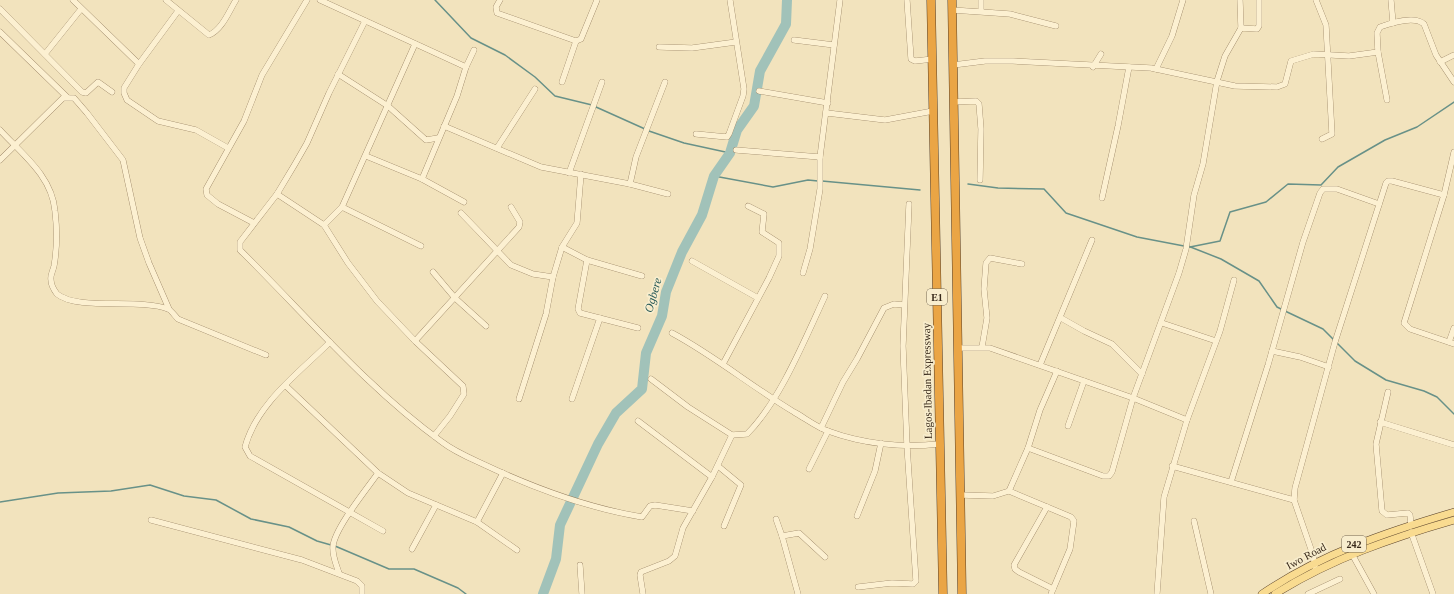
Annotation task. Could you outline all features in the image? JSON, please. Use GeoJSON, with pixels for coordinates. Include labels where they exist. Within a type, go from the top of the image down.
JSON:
{"type":"FeatureCollection","features":[{"type":"Feature","properties":{"kind":"highway","name":"Lagos-Ibadan Expressway"},"geometry":{"type":"LineString","coordinates":[[931,0],[943,594]]}},
{"type":"Feature","properties":{"kind":"highway","name":"E1"},"geometry":{"type":"LineString","coordinates":[[952,0],[962,594]]}},
{"type":"Feature","properties":{"kind":"main road","name":"Iwo Road"},"geometry":{"type":"LineString","coordinates":[[1275,594],[1316,571],[1352,554],[1411,528],[1454,512]]}},
{"type":"Feature","properties":{"kind":"main road","name":"Iwo Road"},"geometry":{"type":"LineString","coordinates":[[1262,594],[1313,564],[1356,544],[1411,528],[1454,520]]}},
{"type":"Feature","properties":{"kind":"street"},"geometry":{"type":"LineString","coordinates":[[73,0],[139,64]]}},
{"type":"Feature","properties":{"kind":"street"},"geometry":{"type":"LineString","coordinates":[[166,0],[209,35],[213,34],[223,21],[235,0]]}},
{"type":"Feature","properties":{"kind":"street"},"geometry":{"type":"LineString","coordinates":[[254,223],[218,204],[207,194],[206,189],[244,121],[262,75],[307,0]]}},
{"type":"Feature","properties":{"kind":"street"},"geometry":{"type":"LineString","coordinates":[[320,0],[466,67]]}},
{"type":"Feature","properties":{"kind":"street"},"geometry":{"type":"LineString","coordinates":[[500,0],[496,7],[497,13],[576,41]]}},
{"type":"Feature","properties":{"kind":"street"},"geometry":{"type":"LineString","coordinates":[[562,82],[576,41],[581,39],[597,0]]}},
{"type":"Feature","properties":{"kind":"street"},"geometry":{"type":"LineString","coordinates":[[696,134],[722,137],[729,134],[743,96],[744,89],[730,0]]}},
{"type":"Feature","properties":{"kind":"street"},"geometry":{"type":"LineString","coordinates":[[803,273],[810,249],[820,189],[820,157],[827,114],[840,0]]}},
{"type":"Feature","properties":{"kind":"street"},"geometry":{"type":"LineString","coordinates":[[907,0],[911,59],[932,59]]}},
{"type":"Feature","properties":{"kind":"street"},"geometry":{"type":"LineString","coordinates":[[981,0],[981,11]]}},
{"type":"Feature","properties":{"kind":"street"},"geometry":{"type":"LineString","coordinates":[[1156,69],[1172,36],[1183,0]]}},
{"type":"Feature","properties":{"kind":"street"},"geometry":{"type":"LineString","coordinates":[[1028,448],[1103,476],[1109,476],[1112,472],[1133,398],[1162,323],[1186,249],[1186,241],[1217,82],[1225,56],[1241,28],[1240,0]]}},
{"type":"Feature","properties":{"kind":"street"},"geometry":{"type":"LineString","coordinates":[[1241,28],[1257,29],[1259,26],[1259,0]]}},
{"type":"Feature","properties":{"kind":"street"},"geometry":{"type":"LineString","coordinates":[[1316,0],[1326,25],[1332,134],[1322,139]]}},
{"type":"Feature","properties":{"kind":"street"},"geometry":{"type":"LineString","coordinates":[[1391,0],[1393,23]]}},
{"type":"Feature","properties":{"kind":"street"},"geometry":{"type":"LineString","coordinates":[[0,9],[82,92],[86,93],[98,82],[112,92]]}},
{"type":"Feature","properties":{"kind":"street"},"geometry":{"type":"LineString","coordinates":[[45,54],[81,9]]}},
{"type":"Feature","properties":{"kind":"street"},"geometry":{"type":"LineString","coordinates":[[952,10],[1010,14],[1056,26]]}},
{"type":"Feature","properties":{"kind":"street"},"geometry":{"type":"LineString","coordinates":[[178,11],[139,64],[124,88],[124,93],[127,100],[158,121],[196,130],[228,148]]}},
{"type":"Feature","properties":{"kind":"street"},"geometry":{"type":"LineString","coordinates":[[365,20],[338,74],[308,143],[277,194],[240,242],[240,250],[330,342],[398,406],[450,448],[503,473],[562,497],[628,515],[642,517],[650,506],[656,505],[693,511]]}},
{"type":"Feature","properties":{"kind":"street"},"geometry":{"type":"LineString","coordinates":[[1387,100],[1378,52],[1378,29],[1393,23],[1420,21],[1424,24],[1440,62],[1454,82]]}},
{"type":"Feature","properties":{"kind":"street"},"geometry":{"type":"LineString","coordinates":[[0,32],[67,97]]}},
{"type":"Feature","properties":{"kind":"street"},"geometry":{"type":"LineString","coordinates":[[794,40],[834,45]]}},
{"type":"Feature","properties":{"kind":"street"},"geometry":{"type":"LineString","coordinates":[[659,47],[692,48],[736,42]]}},
{"type":"Feature","properties":{"kind":"street"},"geometry":{"type":"LineString","coordinates":[[324,225],[342,207],[415,44]]}},
{"type":"Feature","properties":{"kind":"street"},"geometry":{"type":"LineString","coordinates":[[422,179],[474,50]]}},
{"type":"Feature","properties":{"kind":"street"},"geometry":{"type":"LineString","coordinates":[[953,65],[985,61],[1013,61],[1129,67],[1156,69],[1235,86],[1276,87],[1285,84],[1291,61],[1314,54],[1350,56],[1378,52]]}},
{"type":"Feature","properties":{"kind":"street"},"geometry":{"type":"LineString","coordinates":[[1093,66],[1102,54]]}},
{"type":"Feature","properties":{"kind":"street"},"geometry":{"type":"LineString","coordinates":[[1440,62],[1454,55]]}},
{"type":"Feature","properties":{"kind":"street"},"geometry":{"type":"LineString","coordinates":[[1102,198],[1129,67]]}},
{"type":"Feature","properties":{"kind":"street"},"geometry":{"type":"LineString","coordinates":[[338,74],[388,106],[426,140],[438,138]]}},
{"type":"Feature","properties":{"kind":"street"},"geometry":{"type":"LineString","coordinates":[[569,173],[602,82]]}},
{"type":"Feature","properties":{"kind":"street"},"geometry":{"type":"LineString","coordinates":[[630,184],[636,157],[665,82]]}},
{"type":"Feature","properties":{"kind":"street"},"geometry":{"type":"LineString","coordinates":[[497,148],[534,89]]}},
{"type":"Feature","properties":{"kind":"street"},"geometry":{"type":"LineString","coordinates":[[759,91],[828,103]]}},
{"type":"Feature","properties":{"kind":"street"},"geometry":{"type":"LineString","coordinates":[[0,160],[15,147],[63,98],[74,98],[123,160],[140,238],[149,264],[169,309],[178,319],[266,355]]}},
{"type":"Feature","properties":{"kind":"street"},"geometry":{"type":"LineString","coordinates":[[954,102],[976,101],[979,104],[981,129],[980,180]]}},
{"type":"Feature","properties":{"kind":"street"},"geometry":{"type":"LineString","coordinates":[[827,114],[885,120],[933,111]]}},
{"type":"Feature","properties":{"kind":"street"},"geometry":{"type":"LineString","coordinates":[[444,126],[497,148],[528,163],[569,173],[630,184],[668,194]]}},
{"type":"Feature","properties":{"kind":"street"},"geometry":{"type":"LineString","coordinates":[[0,130],[32,163],[45,181],[51,194],[55,211],[56,233],[54,267],[51,280],[52,287],[58,294],[78,302],[144,304],[169,309]]}},
{"type":"Feature","properties":{"kind":"street"},"geometry":{"type":"LineString","coordinates":[[736,150],[820,157]]}},
{"type":"Feature","properties":{"kind":"street"},"geometry":{"type":"LineString","coordinates":[[1454,152],[1453,163],[1444,194],[1404,323],[1410,329],[1452,343],[1454,328]]}},
{"type":"Feature","properties":{"kind":"street"},"geometry":{"type":"LineString","coordinates":[[366,156],[422,179],[464,202]]}},
{"type":"Feature","properties":{"kind":"street"},"geometry":{"type":"LineString","coordinates":[[519,399],[546,314],[553,276],[562,248],[577,223],[581,174]]}},
{"type":"Feature","properties":{"kind":"street"},"geometry":{"type":"LineString","coordinates":[[1316,571],[1313,564],[1313,555],[1294,500],[1296,488],[1329,367],[1334,342],[1379,204],[1388,181],[1444,194]]}},
{"type":"Feature","properties":{"kind":"street"},"geometry":{"type":"LineString","coordinates":[[1231,482],[1272,351],[1303,242],[1320,193],[1323,190],[1337,189],[1379,204]]}},
{"type":"Feature","properties":{"kind":"street"},"geometry":{"type":"LineString","coordinates":[[277,194],[324,225],[348,263],[377,301],[415,341],[465,389],[464,394],[450,416],[434,436]]}},
{"type":"Feature","properties":{"kind":"street"},"geometry":{"type":"LineString","coordinates":[[858,587],[892,583],[913,584],[916,581],[907,446],[903,346],[909,204]]}},
{"type":"Feature","properties":{"kind":"street"},"geometry":{"type":"LineString","coordinates":[[723,364],[769,278],[779,256],[780,248],[777,241],[762,232],[764,214],[748,206]]}},
{"type":"Feature","properties":{"kind":"street"},"geometry":{"type":"LineString","coordinates":[[342,207],[421,246]]}},
{"type":"Feature","properties":{"kind":"street"},"geometry":{"type":"LineString","coordinates":[[415,341],[519,227],[520,222],[511,207]]}},
{"type":"Feature","properties":{"kind":"street"},"geometry":{"type":"LineString","coordinates":[[461,213],[511,265],[533,274],[553,276]]}},
{"type":"Feature","properties":{"kind":"street"},"geometry":{"type":"LineString","coordinates":[[1040,365],[1061,318],[1092,240]]}},
{"type":"Feature","properties":{"kind":"street"},"geometry":{"type":"LineString","coordinates":[[562,248],[587,260],[642,276]]}},
{"type":"Feature","properties":{"kind":"street"},"geometry":{"type":"LineString","coordinates":[[982,347],[987,318],[984,283],[986,263],[990,258],[1022,264]]}},
{"type":"Feature","properties":{"kind":"street"},"geometry":{"type":"LineString","coordinates":[[587,260],[578,309],[580,313],[585,316],[600,318],[638,328]]}},
{"type":"Feature","properties":{"kind":"street"},"geometry":{"type":"LineString","coordinates":[[692,261],[758,298]]}},
{"type":"Feature","properties":{"kind":"street"},"geometry":{"type":"LineString","coordinates":[[433,272],[455,298],[486,326]]}},
{"type":"Feature","properties":{"kind":"street"},"geometry":{"type":"LineString","coordinates":[[1157,594],[1164,497],[1186,420],[1216,341],[1234,280]]}},
{"type":"Feature","properties":{"kind":"street"},"geometry":{"type":"LineString","coordinates":[[651,379],[693,410],[732,435],[747,434],[773,399],[798,353],[825,296]]}},
{"type":"Feature","properties":{"kind":"street"},"geometry":{"type":"LineString","coordinates":[[821,428],[843,382],[884,308],[894,304],[904,305]]}},
{"type":"Feature","properties":{"kind":"street"},"geometry":{"type":"LineString","coordinates":[[572,399],[600,318]]}},
{"type":"Feature","properties":{"kind":"street"},"geometry":{"type":"LineString","coordinates":[[1061,318],[1112,344],[1142,374]]}},
{"type":"Feature","properties":{"kind":"street"},"geometry":{"type":"LineString","coordinates":[[1162,323],[1216,341]]}},
{"type":"Feature","properties":{"kind":"street"},"geometry":{"type":"LineString","coordinates":[[672,333],[723,364],[773,399],[828,431],[882,443],[907,446],[939,444]]}},
{"type":"Feature","properties":{"kind":"street"},"geometry":{"type":"LineString","coordinates":[[330,342],[268,402],[262,410],[245,447],[247,452],[350,514],[383,532]]}},
{"type":"Feature","properties":{"kind":"street"},"geometry":{"type":"LineString","coordinates":[[958,348],[990,348],[1133,398],[1186,420]]}},
{"type":"Feature","properties":{"kind":"street"},"geometry":{"type":"LineString","coordinates":[[1272,351],[1300,357],[1329,367]]}},
{"type":"Feature","properties":{"kind":"street"},"geometry":{"type":"LineString","coordinates":[[1009,491],[1028,448],[1040,410],[1057,371]]}},
{"type":"Feature","properties":{"kind":"street"},"geometry":{"type":"LineString","coordinates":[[1068,426],[1084,381]]}},
{"type":"Feature","properties":{"kind":"street"},"geometry":{"type":"LineString","coordinates":[[286,386],[378,473],[408,493],[477,522],[517,550]]}},
{"type":"Feature","properties":{"kind":"street"},"geometry":{"type":"LineString","coordinates":[[1388,392],[1380,422],[1376,454],[1382,511],[1387,515],[1408,513],[1410,515],[1411,528],[1433,594]]}},
{"type":"Feature","properties":{"kind":"street"},"geometry":{"type":"LineString","coordinates":[[638,421],[712,477]]}},
{"type":"Feature","properties":{"kind":"street"},"geometry":{"type":"LineString","coordinates":[[1380,422],[1454,445]]}},
{"type":"Feature","properties":{"kind":"street"},"geometry":{"type":"LineString","coordinates":[[809,469],[828,431]]}},
{"type":"Feature","properties":{"kind":"street"},"geometry":{"type":"LineString","coordinates":[[642,594],[641,572],[673,559],[683,528],[718,466],[732,435]]}},
{"type":"Feature","properties":{"kind":"street"},"geometry":{"type":"LineString","coordinates":[[857,516],[875,471],[882,443]]}},
{"type":"Feature","properties":{"kind":"street"},"geometry":{"type":"LineString","coordinates":[[718,466],[741,484],[724,526]]}},
{"type":"Feature","properties":{"kind":"street"},"geometry":{"type":"LineString","coordinates":[[1172,466],[1294,500]]}},
{"type":"Feature","properties":{"kind":"street"},"geometry":{"type":"LineString","coordinates":[[339,573],[333,555],[333,545],[341,525],[378,473]]}},
{"type":"Feature","properties":{"kind":"street"},"geometry":{"type":"LineString","coordinates":[[477,522],[503,473]]}},
{"type":"Feature","properties":{"kind":"street"},"geometry":{"type":"LineString","coordinates":[[961,495],[993,496],[1009,491],[1071,517],[1074,521],[1074,526],[1070,549],[1052,592],[1019,572],[1015,569],[1014,565],[1046,507]]}},
{"type":"Feature","properties":{"kind":"street"},"geometry":{"type":"LineString","coordinates":[[412,549],[436,505]]}},
{"type":"Feature","properties":{"kind":"street"},"geometry":{"type":"LineString","coordinates":[[776,519],[798,594]]}},
{"type":"Feature","properties":{"kind":"street"},"geometry":{"type":"LineString","coordinates":[[151,520],[268,550],[339,573],[357,581],[362,586],[362,594]]}},
{"type":"Feature","properties":{"kind":"street"},"geometry":{"type":"LineString","coordinates":[[1194,521],[1211,594]]}},
{"type":"Feature","properties":{"kind":"street"},"geometry":{"type":"LineString","coordinates":[[782,536],[800,533],[826,557]]}},
{"type":"Feature","properties":{"kind":"street"},"geometry":{"type":"LineString","coordinates":[[1352,554],[1374,594]]}},
{"type":"Feature","properties":{"kind":"street"},"geometry":{"type":"LineString","coordinates":[[580,565],[582,594]]}},
{"type":"Feature","properties":{"kind":"street"},"geometry":{"type":"LineString","coordinates":[[1308,594],[1340,579]]}},
{"type":"Feature","properties":{"kind":"waterway"},"geometry":{"type":"LineString","coordinates":[[435,0],[471,38],[505,55],[535,77],[555,96],[592,105]]}},
{"type":"Feature","properties":{"kind":"waterway","name":"Ogbere"},"geometry":{"type":"LineString","coordinates":[[543,594],[556,559],[560,525],[598,444],[616,413],[642,389],[646,353],[662,316],[666,292],[682,252],[702,215],[714,176],[730,153],[737,130],[754,106],[760,71],[786,24],[787,0]]}},
{"type":"Feature","properties":{"kind":"waterway"},"geometry":{"type":"LineString","coordinates":[[1190,247],[1220,241],[1230,212],[1266,202],[1288,184],[1321,185],[1338,167],[1385,140],[1417,127],[1454,102]]}},
{"type":"Feature","properties":{"kind":"waterway"},"geometry":{"type":"LineString","coordinates":[[596,107],[645,129]]}},
{"type":"Feature","properties":{"kind":"waterway"},"geometry":{"type":"LineString","coordinates":[[649,131],[684,143],[730,153]]}},
{"type":"Feature","properties":{"kind":"waterway"},"geometry":{"type":"LineString","coordinates":[[714,176],[773,187],[808,180],[818,181]]}},
{"type":"Feature","properties":{"kind":"waterway"},"geometry":{"type":"LineString","coordinates":[[822,181],[920,190]]}},
{"type":"Feature","properties":{"kind":"waterway"},"geometry":{"type":"LineString","coordinates":[[968,184],[998,188],[1044,189],[1066,213],[1137,237],[1184,246]]}},
{"type":"Feature","properties":{"kind":"waterway"},"geometry":{"type":"LineString","coordinates":[[1188,246],[1221,259],[1259,281],[1277,307],[1281,309]]}},
{"type":"Feature","properties":{"kind":"waterway"},"geometry":{"type":"LineString","coordinates":[[1285,311],[1323,329],[1334,340]]}},
{"type":"Feature","properties":{"kind":"waterway"},"geometry":{"type":"LineString","coordinates":[[1337,343],[1355,361],[1386,380],[1424,391],[1437,397],[1454,414]]}},
{"type":"Feature","properties":{"kind":"waterway"},"geometry":{"type":"LineString","coordinates":[[0,502],[58,493],[111,491],[150,485],[184,496],[216,500],[251,519],[289,527],[317,541],[331,545]]}},
{"type":"Feature","properties":{"kind":"waterway"},"geometry":{"type":"LineString","coordinates":[[335,546],[389,569],[414,569],[458,588],[466,594]]}}]}
